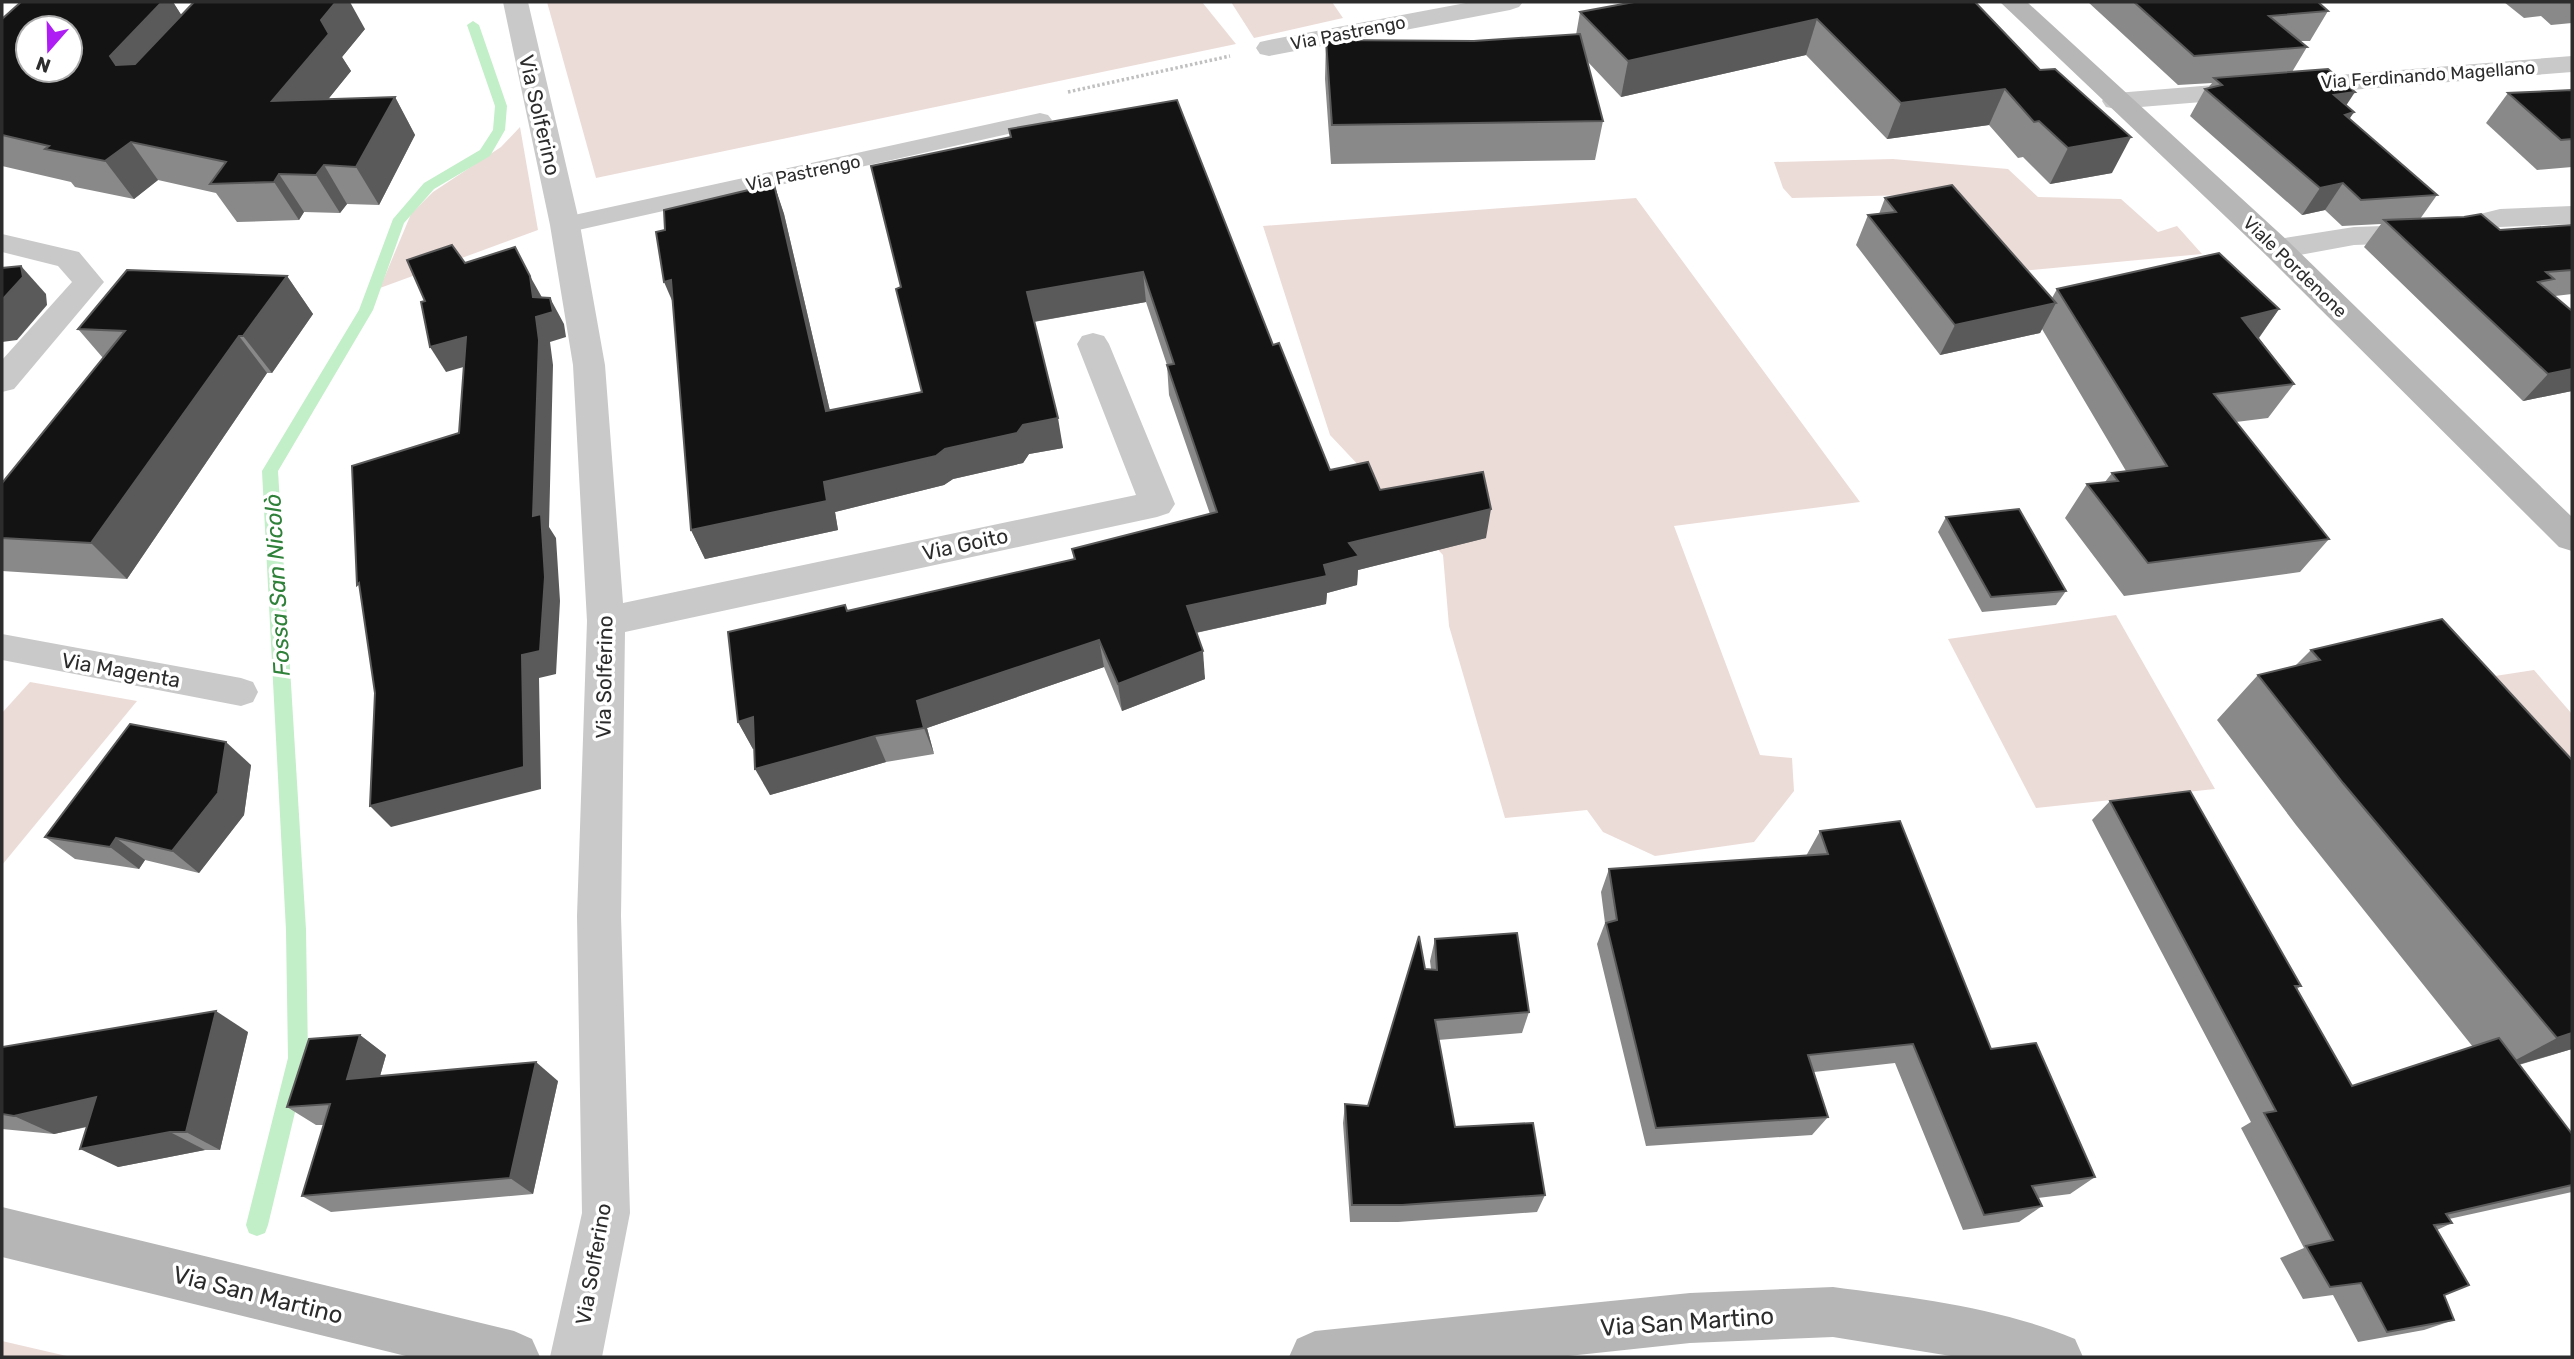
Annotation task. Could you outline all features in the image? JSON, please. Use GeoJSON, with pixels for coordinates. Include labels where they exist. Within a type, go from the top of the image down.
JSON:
{"type":"FeatureCollection","features":[{"type":"Feature","properties":{"kind":"main road","name":"Viale Pordenone"},"geometry":{"type":"LineString","coordinates":[[2012,2],[2278,249],[2572,538]]}},
{"type":"Feature","properties":{"kind":"main road","name":"Via San Martino"},"geometry":{"type":"LineString","coordinates":[[2,1232],[514,1357]]}},
{"type":"Feature","properties":{"kind":"main road","name":"Via San Martino"},"geometry":{"type":"LineString","coordinates":[[1330,1357],[1690,1318],[1833,1312],[1925,1325],[2008,1342],[2057,1357]]}},
{"type":"Feature","properties":{"kind":"street","name":"Via Solferino"},"geometry":{"type":"LineString","coordinates":[[515,2],[565,225],[589,365],[606,621],[599,916],[606,1213],[576,1357]]}},
{"type":"Feature","properties":{"kind":"street","name":"Via Pastrengo"},"geometry":{"type":"LineString","coordinates":[[1269,48],[1510,2]]}},
{"type":"Feature","properties":{"kind":"street","name":"Via Ferdinando Magellano"},"geometry":{"type":"LineString","coordinates":[[2116,101],[2572,64]]}},
{"type":"Feature","properties":{"kind":"street"},"geometry":{"type":"LineString","coordinates":[[2278,249],[2354,236],[2440,233],[2500,218],[2572,215]]}},
{"type":"Feature","properties":{"kind":"street"},"geometry":{"type":"LineString","coordinates":[[2,243],[68,259],[89,282],[2,381]]}},
{"type":"Feature","properties":{"kind":"street","name":"Via Goito"},"geometry":{"type":"LineString","coordinates":[[606,621],[1157,504],[1093,344]]}},
{"type":"Feature","properties":{"kind":"lane","name":"Via Pastrengo"},"geometry":{"type":"LineString","coordinates":[[565,225],[1040,120]]}},
{"type":"Feature","properties":{"kind":"lane","name":"Via Magenta"},"geometry":{"type":"LineString","coordinates":[[2,648],[241,692]]}},
{"type":"Feature","properties":{"kind":"shaded area"},"geometry":{"type":"Polygon","coordinates":[[[547,2],[1202,2],[1236,44],[596,178],[547,2]]]}},
{"type":"Feature","properties":{"kind":"shaded area"},"geometry":{"type":"Polygon","coordinates":[[[1231,2],[1332,2],[1343,18],[1254,38],[1231,2]]]}},
{"type":"Feature","properties":{"kind":"shaded area"},"geometry":{"type":"Polygon","coordinates":[[[520,127],[538,230],[380,288],[411,214],[433,192],[501,147],[520,127]]]}},
{"type":"Feature","properties":{"kind":"shaded area"},"geometry":{"type":"Polygon","coordinates":[[[1893,159],[2008,169],[2038,197],[2121,199],[2158,232],[2177,226],[2202,254],[2022,271],[1949,194],[1792,198],[1783,188],[1774,162],[1893,159]]]}},
{"type":"Feature","properties":{"kind":"shaded area"},"geometry":{"type":"Polygon","coordinates":[[[1636,198],[1860,502],[1674,526],[1760,755],[1792,758],[1794,791],[1754,842],[1655,856],[1603,832],[1587,810],[1505,818],[1449,626],[1443,555],[1330,435],[1263,226],[1636,198]]]}},
{"type":"Feature","properties":{"kind":"shaded area"},"geometry":{"type":"Polygon","coordinates":[[[2116,615],[2215,789],[2036,808],[1948,639],[2116,615]]]}},
{"type":"Feature","properties":{"kind":"shaded area"},"geometry":{"type":"Polygon","coordinates":[[[2534,670],[2572,714],[2572,756],[2552,760],[2482,678],[2534,670]]]}},
{"type":"Feature","properties":{"kind":"shaded area"},"geometry":{"type":"Polygon","coordinates":[[[30,682],[137,701],[2,865],[2,713],[30,682]]]}},
{"type":"Feature","properties":{"kind":"shaded area"},"geometry":{"type":"Polygon","coordinates":[[[2,1341],[71,1357],[2,1357],[2,1341]]]}},
{"type":"Feature","properties":{"kind":"building"},"geometry":{"type":"Polygon","coordinates":[[[21,2],[162,2],[110,56],[116,65],[135,64],[194,2],[336,2],[321,20],[329,34],[272,101],[395,97],[356,167],[324,165],[316,175],[279,174],[274,182],[210,184],[226,162],[131,142],[105,161],[45,149],[49,146],[2,135],[2,19],[21,2]]]}},
{"type":"Feature","properties":{"kind":"building"},"geometry":{"type":"Polygon","coordinates":[[[1634,2],[1975,2],[2040,70],[2055,69],[2131,137],[2068,148],[2039,121],[2034,122],[2005,89],[1901,103],[1817,19],[1628,61],[1580,12],[1634,2]]]}},
{"type":"Feature","properties":{"kind":"building"},"geometry":{"type":"Polygon","coordinates":[[[2134,2],[2318,2],[2328,11],[2269,16],[2307,47],[2194,56],[2134,2]]]}},
{"type":"Feature","properties":{"kind":"building"},"geometry":{"type":"Polygon","coordinates":[[[1580,34],[1603,121],[1332,125],[1326,40],[1474,41],[1580,34]]]}},
{"type":"Feature","properties":{"kind":"building"},"geometry":{"type":"Polygon","coordinates":[[[2328,69],[2355,92],[2334,95],[2354,112],[2345,115],[2437,195],[2361,200],[2343,183],[2320,188],[2205,89],[2222,85],[2214,78],[2328,69]]]}},
{"type":"Feature","properties":{"kind":"building"},"geometry":{"type":"Polygon","coordinates":[[[2572,90],[2572,139],[2561,140],[2508,93],[2572,90]]]}},
{"type":"Feature","properties":{"kind":"building"},"geometry":{"type":"Polygon","coordinates":[[[1177,100],[1273,345],[1279,343],[1330,470],[1368,462],[1380,490],[1483,472],[1491,509],[1349,543],[1359,556],[1324,565],[1327,576],[1187,606],[1203,651],[1118,684],[1099,640],[917,701],[924,728],[875,736],[755,769],[753,717],[738,722],[728,632],[845,605],[847,611],[1075,559],[1072,549],[1217,512],[1167,365],[1174,364],[1143,272],[1027,292],[1058,418],[1023,425],[1017,433],[945,449],[936,456],[824,482],[827,501],[691,530],[671,280],[664,282],[656,232],[665,230],[664,210],[774,184],[826,411],[922,392],[896,289],[901,287],[871,166],[1011,137],[1009,129],[1177,100]]]}},
{"type":"Feature","properties":{"kind":"building"},"geometry":{"type":"Polygon","coordinates":[[[1952,185],[2056,303],[1955,325],[1868,215],[1896,212],[1885,198],[1952,185]]]}},
{"type":"Feature","properties":{"kind":"building"},"geometry":{"type":"Polygon","coordinates":[[[2481,214],[2500,230],[2572,225],[2572,270],[2546,272],[2554,279],[2538,282],[2572,311],[2572,369],[2548,374],[2384,220],[2481,214]]]}},
{"type":"Feature","properties":{"kind":"building"},"geometry":{"type":"Polygon","coordinates":[[[452,245],[465,263],[515,247],[530,276],[533,297],[550,298],[553,312],[536,317],[539,340],[533,516],[541,514],[545,577],[540,651],[522,655],[524,767],[370,806],[375,693],[359,583],[357,585],[352,466],[459,433],[466,337],[430,347],[421,302],[425,301],[407,260],[452,245]]]}},
{"type":"Feature","properties":{"kind":"building"},"geometry":{"type":"Polygon","coordinates":[[[2219,253],[2279,309],[2242,318],[2294,384],[2214,394],[2329,539],[2148,563],[2087,484],[2118,481],[2112,473],[2167,466],[2057,289],[2219,253]]]}},
{"type":"Feature","properties":{"kind":"building"},"geometry":{"type":"Polygon","coordinates":[[[21,266],[23,277],[2,300],[2,268],[21,266]]]}},
{"type":"Feature","properties":{"kind":"building"},"geometry":{"type":"Polygon","coordinates":[[[127,270],[287,276],[243,336],[239,336],[91,543],[2,538],[2,483],[125,331],[78,329],[127,270]]]}},
{"type":"Feature","properties":{"kind":"building"},"geometry":{"type":"Polygon","coordinates":[[[2019,509],[2066,591],[1991,597],[1946,517],[2019,509]]]}},
{"type":"Feature","properties":{"kind":"building"},"geometry":{"type":"Polygon","coordinates":[[[2442,619],[2572,760],[2572,1033],[2557,1038],[2343,783],[2258,675],[2320,660],[2311,650],[2442,619]]]}},
{"type":"Feature","properties":{"kind":"building"},"geometry":{"type":"Polygon","coordinates":[[[130,724],[226,742],[218,793],[172,851],[116,838],[110,847],[45,837],[130,724]]]}},
{"type":"Feature","properties":{"kind":"building"},"geometry":{"type":"Polygon","coordinates":[[[2190,791],[2301,986],[2295,986],[2352,1086],[2499,1038],[2572,1134],[2572,1185],[2446,1214],[2452,1223],[2434,1225],[2469,1285],[2444,1295],[2454,1320],[2387,1332],[2361,1283],[2330,1287],[2306,1246],[2333,1240],[2264,1113],[2276,1111],[2110,801],[2190,791]]]}},
{"type":"Feature","properties":{"kind":"building"},"geometry":{"type":"Polygon","coordinates":[[[1900,821],[1991,1049],[2036,1043],[2095,1177],[2032,1186],[2042,1206],[1984,1215],[1913,1044],[1808,1055],[1828,1117],[1656,1128],[1606,923],[1617,920],[1609,869],[1828,854],[1820,831],[1900,821]]]}},
{"type":"Feature","properties":{"kind":"building"},"geometry":{"type":"Polygon","coordinates":[[[1517,933],[1529,1012],[1435,1020],[1455,1127],[1533,1123],[1545,1195],[1402,1205],[1352,1205],[1345,1104],[1368,1106],[1419,936],[1425,969],[1437,970],[1435,939],[1517,933]]]}},
{"type":"Feature","properties":{"kind":"building"},"geometry":{"type":"Polygon","coordinates":[[[216,1011],[186,1132],[170,1132],[80,1149],[96,1097],[14,1116],[2,1114],[2,1047],[216,1011]]]}},
{"type":"Feature","properties":{"kind":"building"},"geometry":{"type":"Polygon","coordinates":[[[360,1035],[347,1079],[536,1062],[510,1178],[302,1196],[330,1104],[287,1107],[309,1039],[360,1035]]]}},
{"type":"Feature","properties":{"kind":"waterway","name":"Fossa San Nicolò"},"geometry":{"type":"LineString","coordinates":[[257,1225],[298,1058],[296,930],[270,471],[366,310],[398,222],[429,186],[485,153],[499,130],[501,106],[473,25]]}}]}
